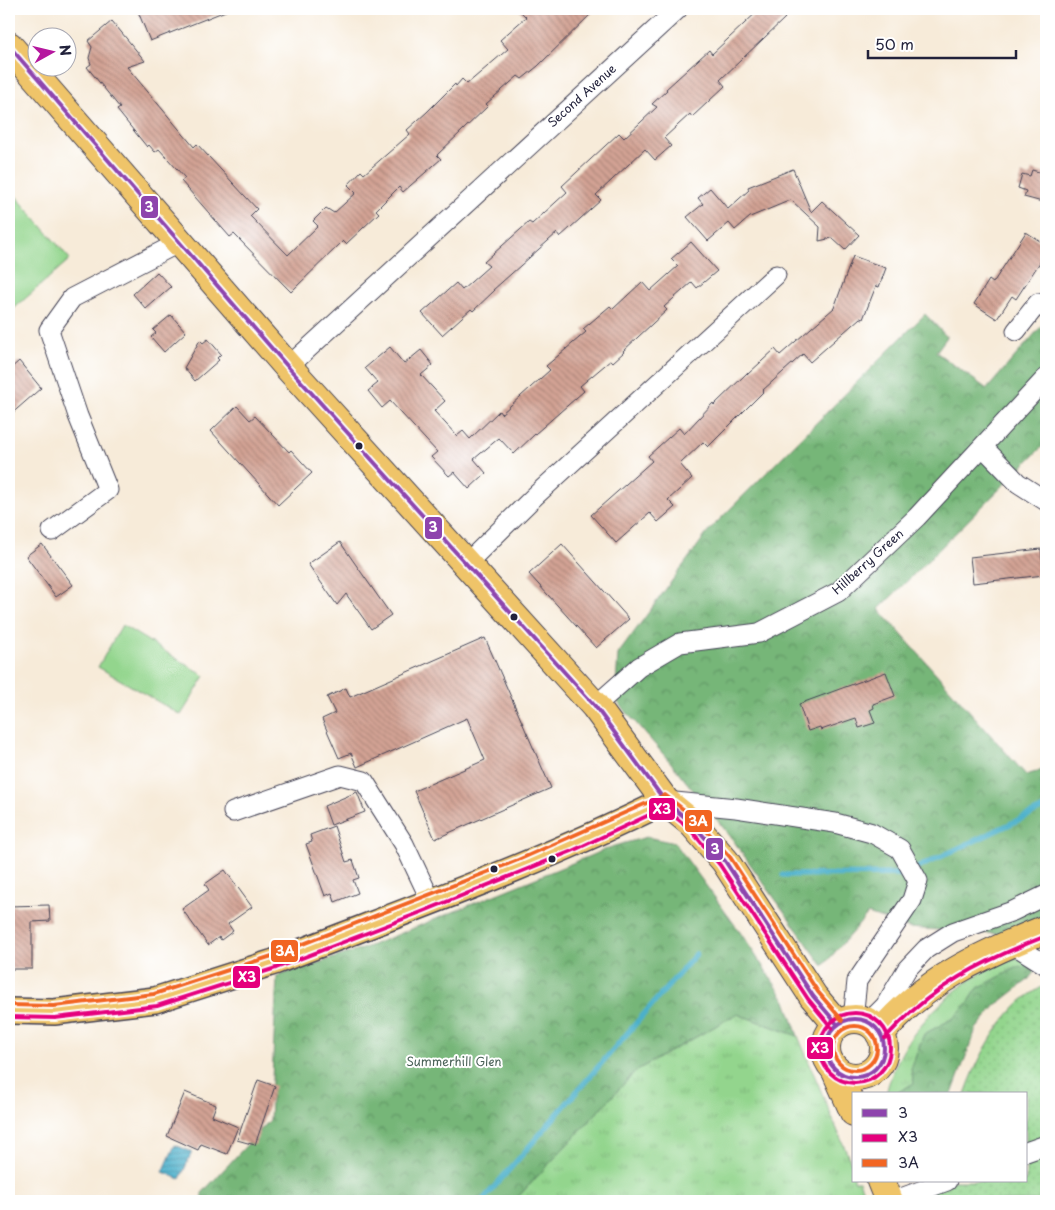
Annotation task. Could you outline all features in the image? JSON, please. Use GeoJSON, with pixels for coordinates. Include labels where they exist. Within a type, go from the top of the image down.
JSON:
{"type":"FeatureCollection","features":[{"type":"Feature","properties":{"kind":"highway"},"geometry":{"type":"LineString","coordinates":[[9,46],[178,243],[288,367],[595,706],[665,801],[692,824],[725,861],[813,996],[860,1025],[884,1050],[872,1082],[835,1069]]}},
{"type":"Feature","properties":{"kind":"highway"},"geometry":{"type":"LineString","coordinates":[[852,1107],[826,1051],[826,1041],[830,1032],[895,1016],[907,1005],[956,970],[1011,943],[1046,929]]}},
{"type":"Feature","properties":{"kind":"main road"},"geometry":{"type":"LineString","coordinates":[[9,1010],[54,1012],[155,1000],[274,962],[525,865],[628,820],[665,801]]}},
{"type":"Feature","properties":{"kind":"street","name":"Second Avenue"},"geometry":{"type":"LineString","coordinates":[[288,367],[678,9]]}},
{"type":"Feature","properties":{"kind":"street"},"geometry":{"type":"LineString","coordinates":[[52,531],[108,490],[78,416],[49,330],[72,298],[178,243]]}},
{"type":"Feature","properties":{"kind":"street"},"geometry":{"type":"LineString","coordinates":[[466,564],[535,496],[776,275]]}},
{"type":"Feature","properties":{"kind":"street"},"geometry":{"type":"LineString","coordinates":[[1016,331],[1044,301]]}},
{"type":"Feature","properties":{"kind":"street","name":"Hillberry Green"},"geometry":{"type":"LineString","coordinates":[[595,706],[639,668],[680,643],[759,633],[838,592],[917,517],[1046,378]]}},
{"type":"Feature","properties":{"kind":"street"},"geometry":{"type":"LineString","coordinates":[[983,447],[1018,483],[1046,501]]}},
{"type":"Feature","properties":{"kind":"street"},"geometry":{"type":"LineString","coordinates":[[233,812],[340,775],[364,781],[404,844],[431,901]]}},
{"type":"Feature","properties":{"kind":"street"},"geometry":{"type":"LineString","coordinates":[[665,801],[736,808],[835,823],[872,833],[900,849],[918,881],[912,900],[857,981],[860,1025]]}},
{"type":"Feature","properties":{"kind":"street"},"geometry":{"type":"LineString","coordinates":[[860,1025],[884,1006],[907,969],[926,949],[954,932],[1013,911],[1046,895]]}},
{"type":"Feature","properties":{"kind":"street"},"geometry":{"type":"LineString","coordinates":[[1011,943],[1046,965]]}},
{"type":"Feature","properties":{"kind":"street"},"geometry":{"type":"LineString","coordinates":[[1028,1151],[1046,1145]]}},
{"type":"Feature","properties":{"kind":"street"},"geometry":{"type":"LineString","coordinates":[[893,1194],[943,1182]]}},
{"type":"Feature","properties":{"kind":"green space"},"geometry":{"type":"Polygon","coordinates":[[[9,188],[70,259],[9,313],[9,188]]]}},
{"type":"Feature","properties":{"kind":"green space"},"geometry":{"type":"Polygon","coordinates":[[[925,314],[947,337],[936,352],[987,389],[1046,323],[1046,443],[879,609],[1026,775],[1046,769],[1046,915],[1001,934],[908,928],[868,914],[823,966],[730,836],[671,763],[615,699],[618,654],[710,529],[925,314]]]}},
{"type":"Feature","properties":{"kind":"green space"},"geometry":{"type":"Polygon","coordinates":[[[122,625],[205,676],[181,715],[98,667],[122,625]]]}},
{"type":"Feature","properties":{"kind":"green space","name":"Summerhill Glen"},"geometry":{"type":"Polygon","coordinates":[[[647,837],[675,843],[740,932],[786,1001],[798,1036],[737,1014],[637,1070],[514,1201],[202,1201],[202,1193],[270,1120],[277,976],[365,948],[614,846],[647,837]]]}},
{"type":"Feature","properties":{"kind":"green space"},"geometry":{"type":"Polygon","coordinates":[[[1012,958],[1026,958],[1034,964],[1034,972],[1026,966],[978,988],[968,1003],[952,1019],[924,1034],[911,1069],[914,1083],[898,1092],[887,1092],[891,1076],[908,1043],[931,1013],[959,988],[987,969],[1012,958]]]}},
{"type":"Feature","properties":{"kind":"green space"},"geometry":{"type":"Polygon","coordinates":[[[1026,966],[1034,972],[1028,980],[996,1005],[976,1029],[953,1092],[898,1092],[914,1083],[911,1069],[924,1034],[952,1019],[968,1003],[978,988],[1016,968],[1026,966]]]}},
{"type":"Feature","properties":{"kind":"green space"},"geometry":{"type":"Polygon","coordinates":[[[1046,984],[1046,1201],[921,1201],[923,1182],[1028,1182],[1028,1092],[966,1092],[980,1059],[999,1026],[1018,1004],[1046,984]]]}},
{"type":"Feature","properties":{"kind":"green space"},"geometry":{"type":"Polygon","coordinates":[[[737,1014],[798,1036],[852,1165],[852,1182],[859,1182],[867,1201],[514,1201],[637,1070],[737,1014]]]}},
{"type":"Feature","properties":{"kind":"water"},"geometry":{"type":"Polygon","coordinates":[[[175,1145],[192,1152],[180,1179],[163,1172],[175,1145]]]}},
{"type":"Feature","properties":{"kind":"building"},"geometry":{"type":"Polygon","coordinates":[[[137,9],[228,9],[228,10],[150,41],[137,9]]]}},
{"type":"Feature","properties":{"kind":"building"},"geometry":{"type":"Polygon","coordinates":[[[518,9],[596,9],[538,66],[522,79],[518,76],[486,104],[488,106],[437,155],[441,159],[403,192],[399,187],[376,210],[379,213],[346,244],[343,241],[291,292],[234,234],[230,237],[181,181],[185,178],[159,149],[155,152],[149,145],[147,147],[117,110],[120,108],[87,67],[91,64],[89,58],[92,47],[88,41],[112,21],[145,61],[127,67],[194,147],[197,144],[257,209],[250,216],[288,255],[318,226],[313,221],[326,208],[334,213],[356,193],[348,185],[361,171],[364,174],[410,134],[407,130],[455,84],[456,86],[462,79],[467,84],[508,49],[500,40],[526,17],[518,9]]]}},
{"type":"Feature","properties":{"kind":"building"},"geometry":{"type":"Polygon","coordinates":[[[760,9],[777,9],[785,18],[720,80],[725,86],[692,117],[690,114],[664,138],[671,146],[655,160],[645,149],[596,195],[601,200],[560,237],[557,233],[493,290],[473,311],[471,309],[442,335],[422,313],[456,283],[462,290],[489,266],[484,262],[529,222],[532,224],[567,192],[562,186],[619,133],[624,138],[657,107],[652,104],[666,89],[709,50],[712,54],[760,9]]]}},
{"type":"Feature","properties":{"kind":"building"},"geometry":{"type":"Polygon","coordinates":[[[793,169],[811,212],[822,201],[859,235],[845,250],[832,238],[819,241],[820,227],[791,200],[750,217],[735,230],[729,223],[708,241],[687,217],[703,204],[698,198],[710,188],[728,209],[749,190],[748,187],[793,169]]]}},
{"type":"Feature","properties":{"kind":"building"},"geometry":{"type":"Polygon","coordinates":[[[1032,170],[1046,174],[1046,203],[1024,197],[1026,191],[1018,188],[1022,174],[1030,176],[1032,170]]]}},
{"type":"Feature","properties":{"kind":"building"},"geometry":{"type":"Polygon","coordinates":[[[1026,232],[1046,245],[1046,253],[1016,299],[1012,296],[997,319],[974,304],[989,280],[993,283],[1026,232]]]}},
{"type":"Feature","properties":{"kind":"building"},"geometry":{"type":"Polygon","coordinates":[[[691,242],[717,271],[697,288],[692,282],[664,307],[667,310],[613,362],[611,360],[580,386],[584,391],[514,454],[499,438],[474,459],[486,473],[469,489],[454,472],[449,476],[431,457],[437,452],[390,401],[382,408],[368,391],[378,383],[365,368],[390,347],[404,364],[421,350],[433,365],[421,375],[445,401],[434,411],[457,436],[463,431],[470,439],[499,411],[501,414],[550,370],[546,366],[586,332],[583,329],[610,306],[613,309],[642,282],[650,291],[678,266],[671,259],[691,242]]]}},
{"type":"Feature","properties":{"kind":"building"},"geometry":{"type":"Polygon","coordinates":[[[853,256],[886,268],[879,287],[876,286],[863,319],[860,318],[810,362],[803,354],[763,390],[708,447],[703,442],[680,464],[692,478],[668,500],[675,507],[658,522],[650,513],[616,543],[591,515],[652,461],[648,456],[679,428],[684,434],[713,403],[714,405],[775,349],[780,355],[834,308],[853,256]]]}},
{"type":"Feature","properties":{"kind":"building"},"geometry":{"type":"Polygon","coordinates":[[[157,272],[171,287],[146,309],[133,294],[157,272]]]}},
{"type":"Feature","properties":{"kind":"building"},"geometry":{"type":"Polygon","coordinates":[[[171,315],[186,332],[164,352],[151,337],[156,333],[153,330],[171,315]]]}},
{"type":"Feature","properties":{"kind":"building"},"geometry":{"type":"Polygon","coordinates":[[[208,339],[221,354],[217,358],[219,360],[195,381],[184,368],[200,340],[203,343],[208,339]]]}},
{"type":"Feature","properties":{"kind":"building"},"geometry":{"type":"Polygon","coordinates":[[[19,361],[41,388],[9,416],[9,370],[19,361]]]}},
{"type":"Feature","properties":{"kind":"building"},"geometry":{"type":"Polygon","coordinates":[[[237,406],[250,420],[255,416],[312,473],[278,505],[211,431],[237,406]]]}},
{"type":"Feature","properties":{"kind":"building"},"geometry":{"type":"Polygon","coordinates":[[[340,542],[391,615],[371,629],[346,594],[337,605],[308,564],[340,542]]]}},
{"type":"Feature","properties":{"kind":"building"},"geometry":{"type":"Polygon","coordinates":[[[42,544],[73,585],[56,597],[26,556],[42,544]]]}},
{"type":"Feature","properties":{"kind":"building"},"geometry":{"type":"Polygon","coordinates":[[[562,544],[629,619],[596,648],[529,574],[562,544]]]}},
{"type":"Feature","properties":{"kind":"building"},"geometry":{"type":"Polygon","coordinates":[[[1041,549],[1044,575],[973,583],[970,557],[1041,549]]]}},
{"type":"Feature","properties":{"kind":"building"},"geometry":{"type":"Polygon","coordinates":[[[485,638],[551,788],[435,839],[414,791],[485,760],[467,718],[357,767],[351,753],[339,758],[322,719],[335,713],[327,697],[346,688],[350,697],[485,638]]]}},
{"type":"Feature","properties":{"kind":"building"},"geometry":{"type":"Polygon","coordinates":[[[886,672],[895,696],[873,704],[874,708],[870,710],[875,723],[859,728],[856,718],[821,730],[820,727],[808,731],[799,704],[886,672]]]}},
{"type":"Feature","properties":{"kind":"building"},"geometry":{"type":"Polygon","coordinates":[[[357,792],[365,812],[331,825],[324,806],[357,792]]]}},
{"type":"Feature","properties":{"kind":"building"},"geometry":{"type":"Polygon","coordinates":[[[334,826],[346,862],[353,860],[359,878],[353,880],[358,893],[335,902],[332,893],[325,896],[306,844],[312,842],[310,835],[334,826]]]}},
{"type":"Feature","properties":{"kind":"building"},"geometry":{"type":"Polygon","coordinates":[[[225,870],[252,907],[228,924],[233,931],[221,940],[219,937],[208,945],[182,909],[209,890],[205,884],[225,870]]]}},
{"type":"Feature","properties":{"kind":"building"},"geometry":{"type":"Polygon","coordinates":[[[49,905],[50,921],[32,922],[32,969],[9,969],[9,906],[49,905]]]}},
{"type":"Feature","properties":{"kind":"building"},"geometry":{"type":"Polygon","coordinates":[[[258,1080],[275,1086],[255,1145],[237,1140],[258,1080]]]}},
{"type":"Feature","properties":{"kind":"building"},"geometry":{"type":"Polygon","coordinates":[[[185,1092],[216,1105],[212,1116],[238,1127],[227,1154],[201,1144],[198,1150],[167,1136],[185,1092]]]}},
{"type":"Feature","properties":{"kind":"waterway"},"geometry":{"type":"LineString","coordinates":[[919,867],[1046,807]]}},
{"type":"Feature","properties":{"kind":"waterway"},"geometry":{"type":"LineString","coordinates":[[783,875],[905,874]]}},
{"type":"Feature","properties":{"kind":"waterway"},"geometry":{"type":"LineString","coordinates":[[482,1201],[696,954]]}},
{"type":"Feature","properties":{"kind":"transit line","name":"3"},"geometry":{"type":"LineString","coordinates":[[9,46],[288,367],[595,706],[665,801],[693,824],[725,861],[813,996],[837,1024]]}},
{"type":"Feature","properties":{"kind":"transit line","name":"3A"},"geometry":{"type":"LineString","coordinates":[[9,1005],[54,1006],[154,994],[272,956],[518,860],[665,795],[697,820],[730,857],[818,992],[842,1020]]}},
{"type":"Feature","properties":{"kind":"transit line","name":"X3"},"geometry":{"type":"LineString","coordinates":[[9,1017],[55,1018],[157,1006],[276,968],[424,911],[572,851],[664,808],[689,828],[720,865],[808,999],[832,1028]]}},
{"type":"Feature","properties":{"kind":"transit line","name":"X3"},"geometry":{"type":"LineString","coordinates":[[885,1038],[940,989],[1000,955],[1046,936]]}},
{"type":"Feature","properties":{"kind":"transit line","name":"X3"},"geometry":{"type":"LineString","coordinates":[[855,1013],[868,1016],[880,1023],[887,1035],[890,1048],[887,1061],[880,1073],[868,1080],[855,1083],[842,1080],[830,1073],[823,1061],[820,1048],[823,1035],[830,1023],[842,1016],[855,1013]]}},
{"type":"Feature","properties":{"kind":"transit line","name":"3"},"geometry":{"type":"LineString","coordinates":[[855,1019],[866,1021],[879,1032],[884,1048],[882,1059],[871,1072],[855,1077],[844,1075],[831,1064],[826,1048],[828,1037],[839,1024],[855,1019]]}},
{"type":"Feature","properties":{"kind":"transit line","name":"3A"},"geometry":{"type":"LineString","coordinates":[[859,1026],[871,1032],[876,1039],[877,1048],[876,1057],[871,1064],[864,1069],[851,1070],[843,1067],[836,1060],[833,1044],[836,1036],[843,1029],[859,1026]]}}]}
